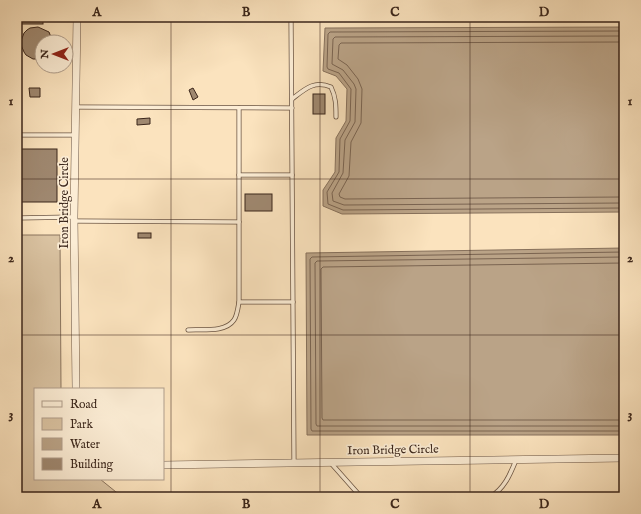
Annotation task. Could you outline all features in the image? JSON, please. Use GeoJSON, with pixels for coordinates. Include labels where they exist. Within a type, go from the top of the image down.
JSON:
{"type":"FeatureCollection","features":[{"type":"Feature","properties":{"kind":"street","name":"Iron Bridge Circle"},"geometry":{"type":"LineString","coordinates":[[76,388],[74,219],[77,17]]}},
{"type":"Feature","properties":{"kind":"street","name":"Iron Bridge Circle"},"geometry":{"type":"LineString","coordinates":[[164,465],[624,458]]}},
{"type":"Feature","properties":{"kind":"lane"},"geometry":{"type":"LineString","coordinates":[[291,17],[294,463]]}},
{"type":"Feature","properties":{"kind":"lane"},"geometry":{"type":"LineString","coordinates":[[292,99],[310,85],[326,85],[332,87],[336,101],[336,117]]}},
{"type":"Feature","properties":{"kind":"lane"},"geometry":{"type":"LineString","coordinates":[[76,107],[292,108]]}},
{"type":"Feature","properties":{"kind":"lane"},"geometry":{"type":"LineString","coordinates":[[188,330],[219,329],[230,325],[235,319],[239,302],[239,108]]}},
{"type":"Feature","properties":{"kind":"lane"},"geometry":{"type":"LineString","coordinates":[[17,136],[75,135]]}},
{"type":"Feature","properties":{"kind":"lane"},"geometry":{"type":"LineString","coordinates":[[239,175],[292,175]]}},
{"type":"Feature","properties":{"kind":"lane"},"geometry":{"type":"LineString","coordinates":[[17,218],[239,222]]}},
{"type":"Feature","properties":{"kind":"lane"},"geometry":{"type":"LineString","coordinates":[[239,302],[293,302]]}},
{"type":"Feature","properties":{"kind":"lane"},"geometry":{"type":"LineString","coordinates":[[490,497],[495,494],[507,481],[516,460]]}},
{"type":"Feature","properties":{"kind":"lane"},"geometry":{"type":"LineString","coordinates":[[330,462],[361,497]]}},
{"type":"Feature","properties":{"kind":"green space"},"geometry":{"type":"Polygon","coordinates":[[[17,235],[60,235],[61,388],[34,388],[34,480],[101,480],[121,496],[17,497],[17,235]]]}},
{"type":"Feature","properties":{"kind":"water"},"geometry":{"type":"Polygon","coordinates":[[[624,27],[624,212],[342,214],[323,206],[323,190],[335,172],[336,138],[346,121],[347,89],[336,76],[323,71],[325,28],[624,27]]]}},
{"type":"Feature","properties":{"kind":"water"},"geometry":{"type":"Polygon","coordinates":[[[624,248],[624,435],[307,435],[306,253],[624,248]]]}},
{"type":"Feature","properties":{"kind":"building"},"geometry":{"type":"Polygon","coordinates":[[[17,17],[43,17],[43,24],[17,24],[17,17]]]}},
{"type":"Feature","properties":{"kind":"building"},"geometry":{"type":"Polygon","coordinates":[[[38,27],[49,32],[50,34],[34,34],[34,59],[26,55],[21,45],[24,33],[30,28],[38,27]]]}},
{"type":"Feature","properties":{"kind":"building"},"geometry":{"type":"Polygon","coordinates":[[[29,88],[40,88],[40,97],[30,97],[29,88]]]}},
{"type":"Feature","properties":{"kind":"building"},"geometry":{"type":"Polygon","coordinates":[[[193,88],[198,97],[193,100],[189,90],[193,88]]]}},
{"type":"Feature","properties":{"kind":"building"},"geometry":{"type":"Polygon","coordinates":[[[313,94],[325,94],[325,114],[313,114],[313,94]]]}},
{"type":"Feature","properties":{"kind":"building"},"geometry":{"type":"Polygon","coordinates":[[[150,118],[150,124],[137,125],[137,119],[150,118]]]}},
{"type":"Feature","properties":{"kind":"building"},"geometry":{"type":"Polygon","coordinates":[[[17,149],[57,149],[57,202],[17,202],[17,149]]]}},
{"type":"Feature","properties":{"kind":"building"},"geometry":{"type":"Polygon","coordinates":[[[245,194],[272,194],[272,211],[245,211],[245,194]]]}},
{"type":"Feature","properties":{"kind":"building"},"geometry":{"type":"Polygon","coordinates":[[[138,233],[151,233],[151,238],[138,238],[138,233]]]}}]}
